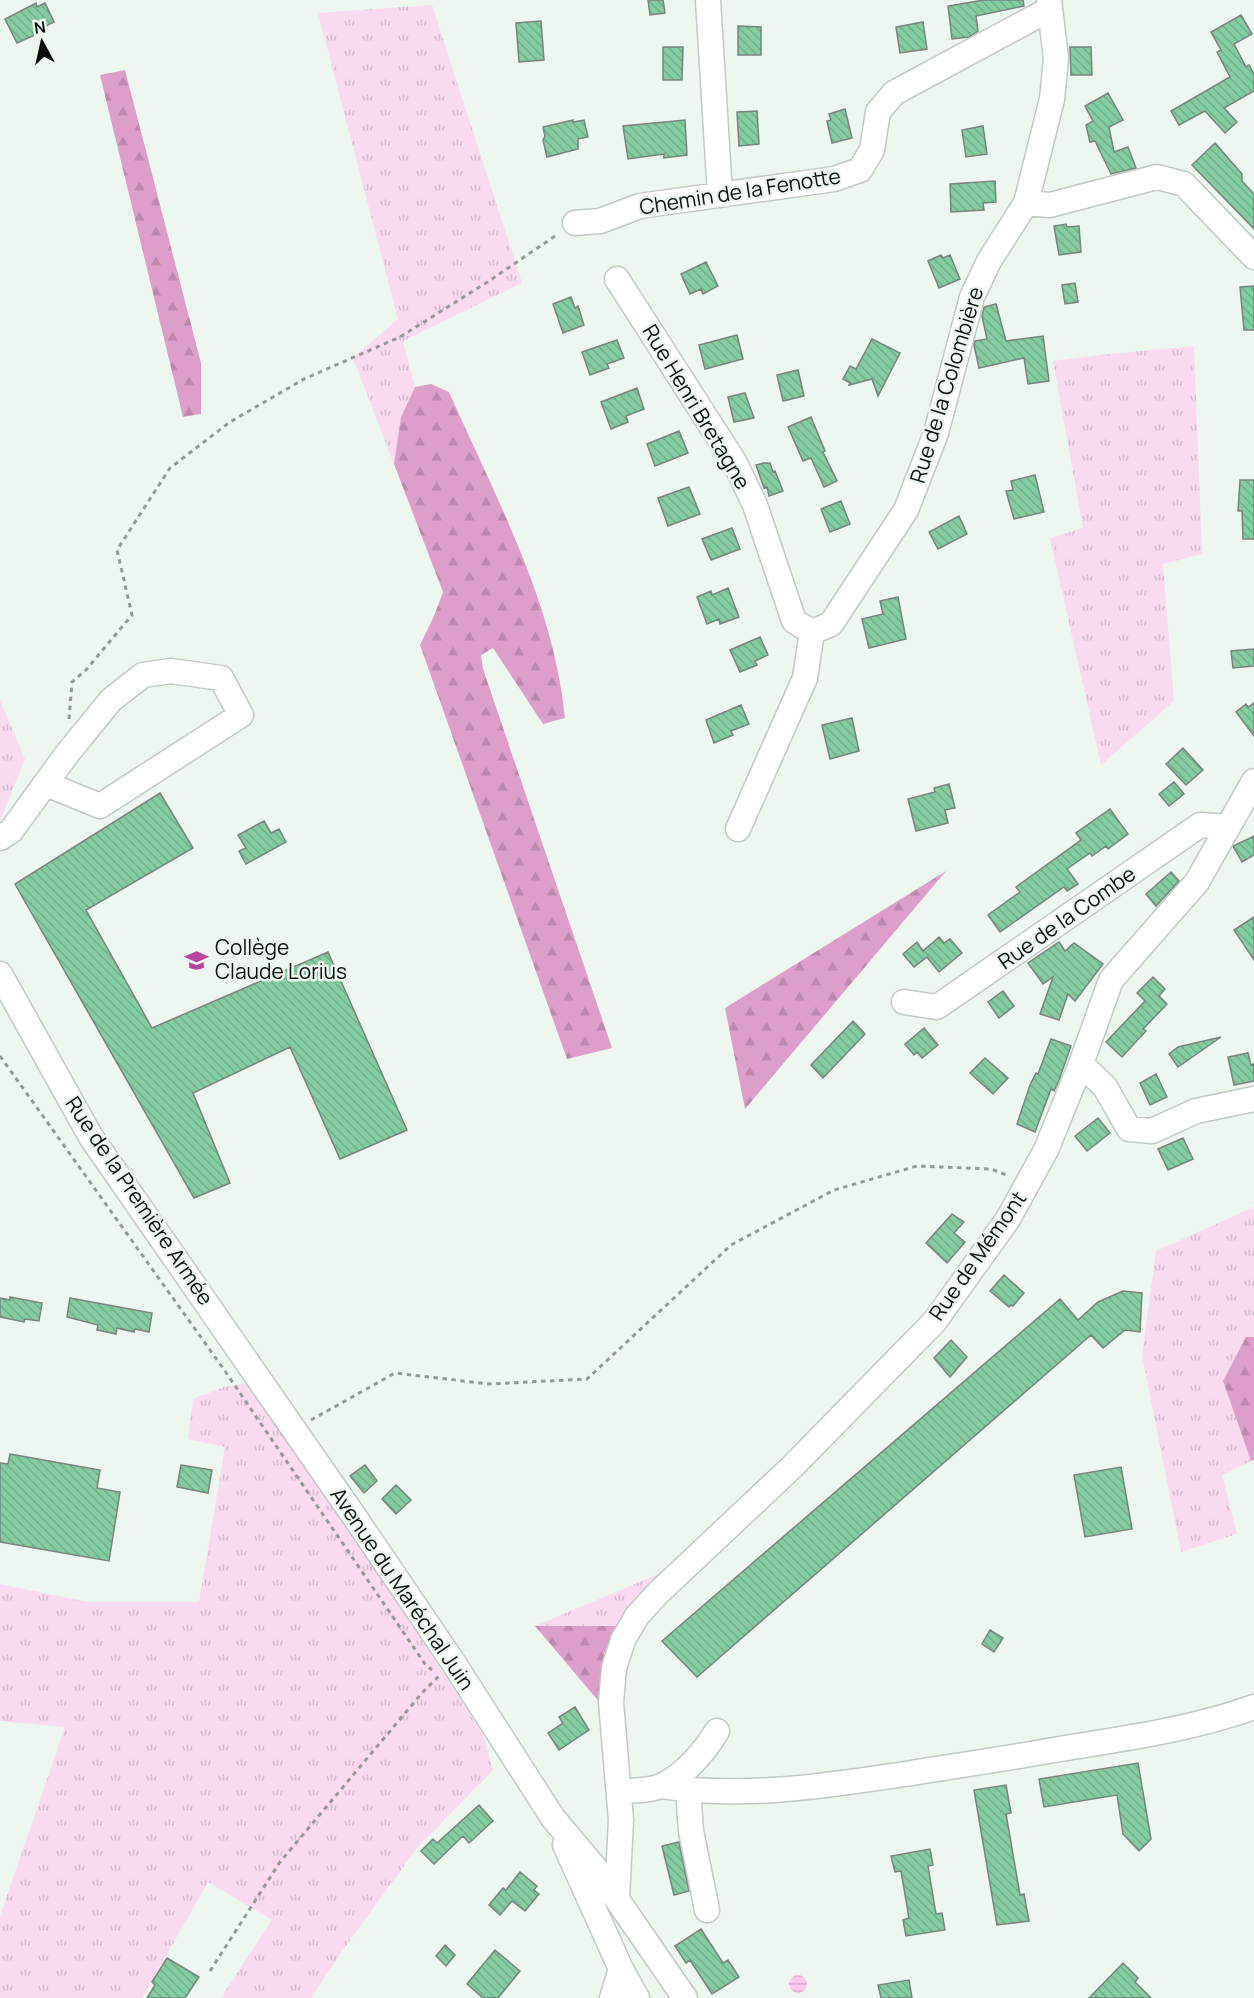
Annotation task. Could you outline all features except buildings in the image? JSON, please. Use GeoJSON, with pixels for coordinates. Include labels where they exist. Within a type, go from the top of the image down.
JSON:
{"type":"FeatureCollection","features":[{"type":"Feature","properties":{"kind":"street"},"geometry":{"type":"LineString","coordinates":[[708,0],[720,195]]}},
{"type":"Feature","properties":{"kind":"street","name":"Chemin de la Fenotte"},"geometry":{"type":"LineString","coordinates":[[575,223],[600,221],[640,206],[834,179],[860,170],[872,150],[878,112],[894,93],[1050,4]]}},
{"type":"Feature","properties":{"kind":"street","name":"Rue de la Colombière"},"geometry":{"type":"LineString","coordinates":[[812,632],[831,624],[906,510],[936,433],[972,297],[989,261],[1026,203],[1052,99],[1056,58],[1050,4]]}},
{"type":"Feature","properties":{"kind":"street"},"geometry":{"type":"LineString","coordinates":[[1026,203],[1050,205],[1157,177],[1184,184],[1254,257]]}},
{"type":"Feature","properties":{"kind":"street","name":"Rue Henri Bretagne"},"geometry":{"type":"LineString","coordinates":[[617,279],[735,463],[755,505],[794,621],[812,632]]}},
{"type":"Feature","properties":{"kind":"street"},"geometry":{"type":"LineString","coordinates":[[738,829],[805,678],[812,632]]}},
{"type":"Feature","properties":{"kind":"street"},"geometry":{"type":"LineString","coordinates":[[0,838],[11,831],[45,783],[111,699],[143,675],[171,670],[221,678],[241,715],[100,806],[45,783]]}},
{"type":"Feature","properties":{"kind":"street","name":"Rue de Mémont"},"geometry":{"type":"LineString","coordinates":[[617,1898],[621,1820],[611,1702],[614,1668],[623,1640],[637,1616],[658,1593],[793,1466],[934,1321],[1008,1219],[1046,1150],[1081,1064],[1111,980],[1197,882],[1254,781]]}},
{"type":"Feature","properties":{"kind":"street","name":"Rue de la Combe"},"geometry":{"type":"LineString","coordinates":[[904,1002],[937,1007],[1200,825],[1228,827]]}},
{"type":"Feature","properties":{"kind":"street","name":"Rue de la Première Armée"},"geometry":{"type":"LineString","coordinates":[[0,974],[91,1137],[247,1362]]}},
{"type":"Feature","properties":{"kind":"street"},"geometry":{"type":"LineString","coordinates":[[1081,1064],[1105,1087],[1129,1129],[1152,1131],[1196,1111],[1254,1099]]}},
{"type":"Feature","properties":{"kind":"street","name":"Avenue du Maréchal Juin"},"geometry":{"type":"LineString","coordinates":[[247,1362],[294,1430],[446,1669],[553,1818],[591,1879],[621,1969],[637,1998]]}},
{"type":"Feature","properties":{"kind":"street"},"geometry":{"type":"LineString","coordinates":[[619,1792],[661,1786],[688,1790],[747,1792],[851,1782],[1018,1757],[1164,1731],[1254,1707]]}},
{"type":"Feature","properties":{"kind":"street"},"geometry":{"type":"LineString","coordinates":[[661,1786],[704,1752],[717,1731]]}},
{"type":"Feature","properties":{"kind":"street"},"geometry":{"type":"LineString","coordinates":[[688,1790],[691,1831],[707,1910]]}},
{"type":"Feature","properties":{"kind":"street"},"geometry":{"type":"LineString","coordinates":[[591,1879],[621,1820]]}},
{"type":"Feature","properties":{"kind":"street","name":"Avenue du Maréchal Juin"},"geometry":{"type":"LineString","coordinates":[[591,1879],[617,1898],[684,1998]]}},
{"type":"Feature","properties":{"kind":"street"},"geometry":{"type":"LineString","coordinates":[[612,1998],[621,1969],[640,1966],[663,1967]]}},
{"type":"Feature","properties":{"kind":"path"},"geometry":{"type":"LineString","coordinates":[[69,723],[72,682],[86,670],[132,615],[117,549],[170,468],[230,422],[304,379],[400,337],[575,223]]}},
{"type":"Feature","properties":{"kind":"path"},"geometry":{"type":"LineString","coordinates":[[0,1056],[225,1371],[425,1664],[446,1669]]}},
{"type":"Feature","properties":{"kind":"path"},"geometry":{"type":"LineString","coordinates":[[294,1430],[394,1373],[489,1384],[587,1379],[731,1245],[834,1190],[917,1166],[991,1169],[1028,1184]]}},
{"type":"Feature","properties":{"kind":"path"},"geometry":{"type":"LineString","coordinates":[[210,1971],[280,1862],[422,1693],[446,1669]]}},
{"type":"Feature","properties":{"kind":"green space"},"geometry":{"type":"Polygon","coordinates":[[[432,5],[522,283],[403,341],[415,387],[401,417],[394,464],[353,358],[398,319],[318,13],[432,5]]]}},
{"type":"Feature","properties":{"kind":"green space"},"geometry":{"type":"Polygon","coordinates":[[[125,70],[201,363],[201,414],[183,417],[100,75],[125,70]]]}},
{"type":"Feature","properties":{"kind":"green space"},"geometry":{"type":"Polygon","coordinates":[[[1194,346],[1202,554],[1163,564],[1174,701],[1101,765],[1050,538],[1083,528],[1053,361],[1194,346]]]}},
{"type":"Feature","properties":{"kind":"green space"},"geometry":{"type":"Polygon","coordinates":[[[431,384],[449,392],[503,511],[536,592],[559,675],[565,718],[543,724],[493,648],[481,655],[483,669],[612,1048],[567,1059],[420,645],[443,592],[394,464],[401,417],[415,387],[431,384]]]}},
{"type":"Feature","properties":{"kind":"green space"},"geometry":{"type":"Polygon","coordinates":[[[0,700],[25,759],[0,821],[0,700]]]}},
{"type":"Feature","properties":{"kind":"green space"},"geometry":{"type":"Polygon","coordinates":[[[946,871],[745,1109],[725,1008],[946,871]]]}},
{"type":"Feature","properties":{"kind":"green space"},"geometry":{"type":"Polygon","coordinates":[[[1254,1207],[1254,1337],[1246,1337],[1223,1381],[1251,1461],[1222,1475],[1237,1534],[1181,1552],[1142,1355],[1156,1251],[1254,1207]]]}},
{"type":"Feature","properties":{"kind":"green space"},"geometry":{"type":"Polygon","coordinates":[[[1246,1337],[1254,1337],[1254,1460],[1251,1461],[1223,1381],[1246,1337]]]}},
{"type":"Feature","properties":{"kind":"green space"},"geometry":{"type":"Polygon","coordinates":[[[256,1381],[483,1735],[493,1770],[417,1848],[311,1998],[221,1998],[272,1920],[208,1882],[142,1998],[0,1998],[0,1916],[65,1727],[0,1721],[0,1584],[88,1602],[199,1602],[225,1447],[188,1439],[193,1399],[224,1387],[256,1381]]]}},
{"type":"Feature","properties":{"kind":"green space"},"geometry":{"type":"Polygon","coordinates":[[[668,1570],[639,1598],[617,1626],[535,1626],[668,1570]]]}},
{"type":"Feature","properties":{"kind":"green space"},"geometry":{"type":"Polygon","coordinates":[[[535,1626],[617,1626],[604,1654],[601,1704],[535,1626]]]}},
{"type":"Feature","properties":{"kind":"shaded area"},"geometry":{"type":"Polygon","coordinates":[[[794,1975],[802,1975],[807,1980],[805,1991],[794,1993],[789,1988],[789,1980],[794,1975]]]}},
{"type":"Feature","properties":{"kind":"place","name":"Collège Claude Lorius"},"geometry":{"type":"Point","coordinates":[197,960]}}]}
